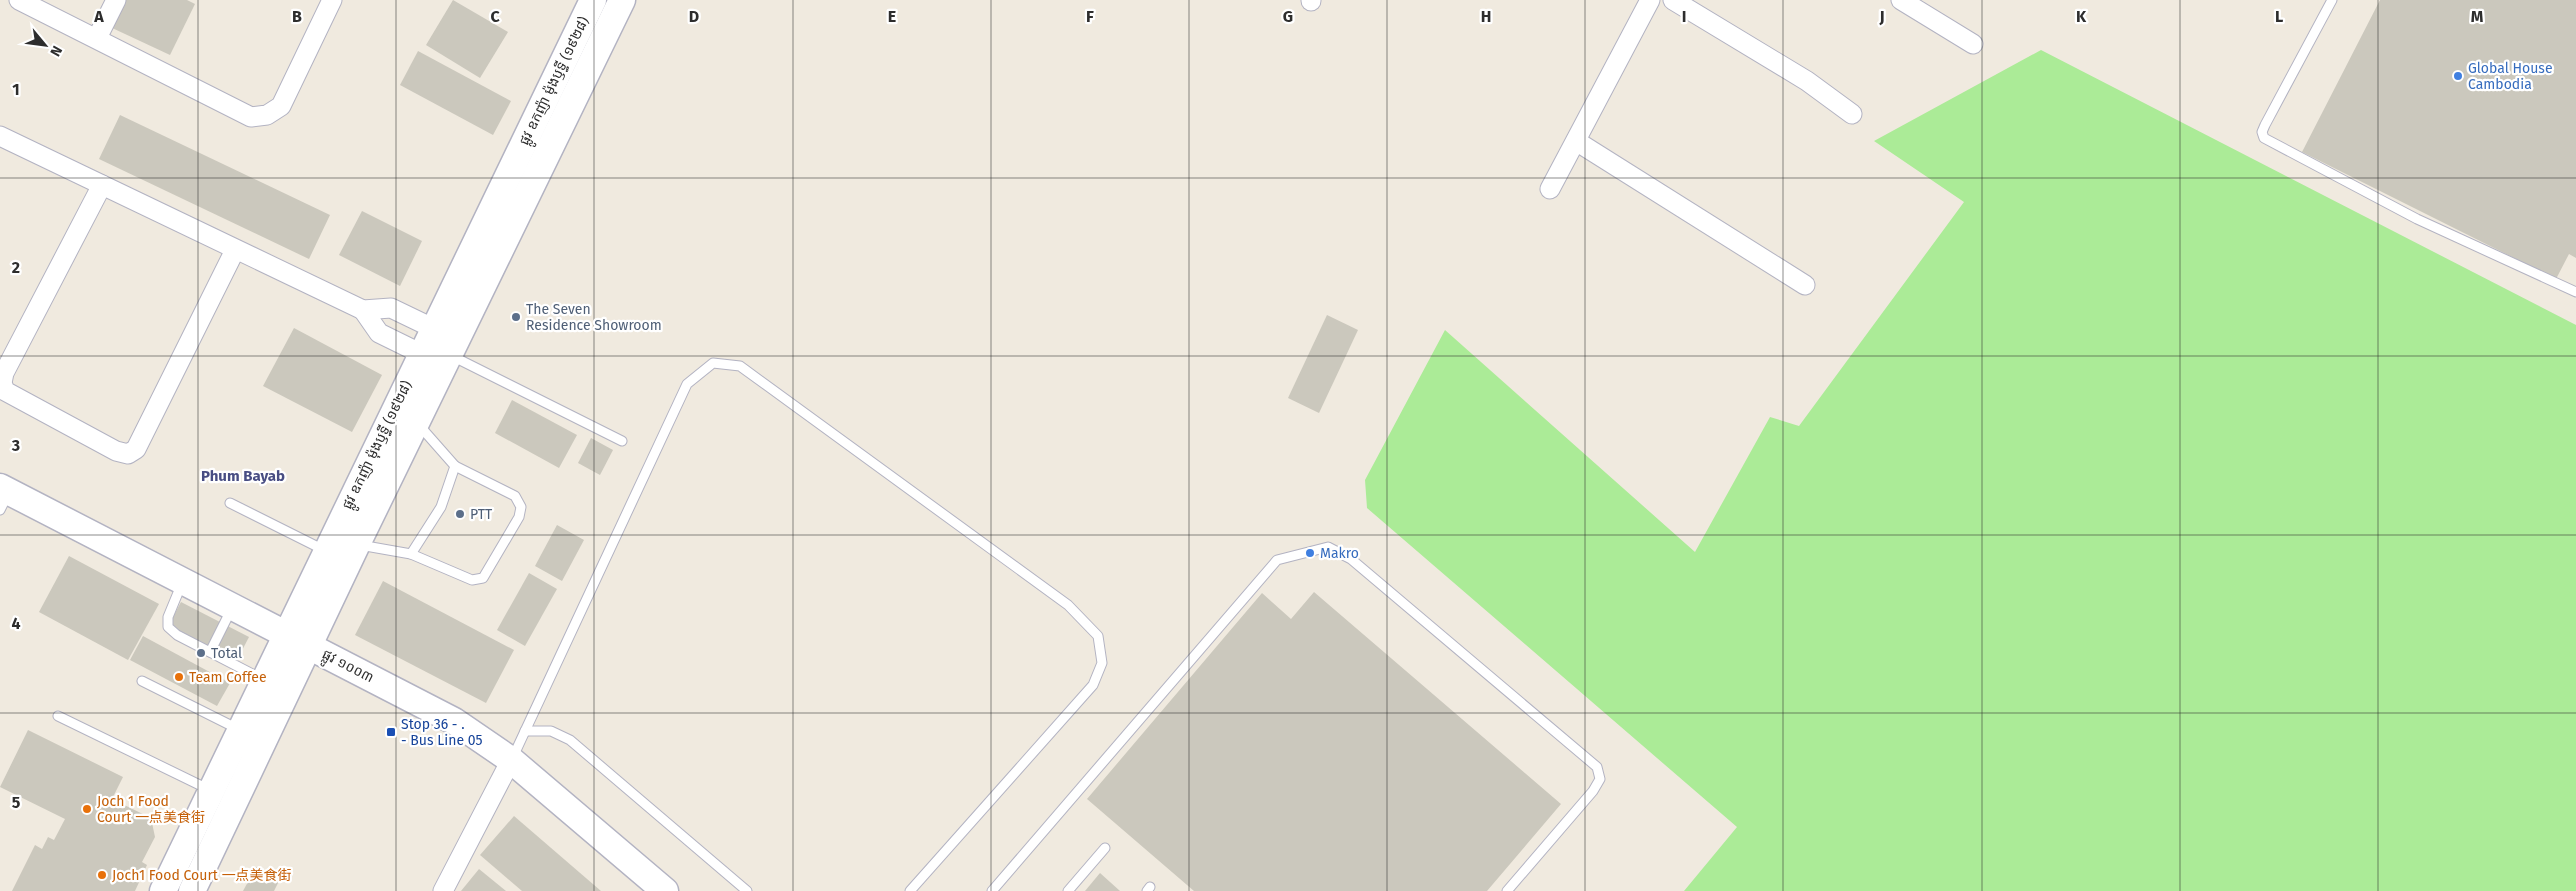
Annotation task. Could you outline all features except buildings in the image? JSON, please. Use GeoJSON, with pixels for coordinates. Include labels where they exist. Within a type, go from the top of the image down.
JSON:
{"type":"FeatureCollection","features":[{"type":"Feature","properties":{"kind":"main road","name":"ផ្លូវ ឧកញ៉ា ម៉ុងឫទ្ធី (១៩២៨)"},"geometry":{"type":"LineString","coordinates":[[192,891],[223,796],[240,730],[265,680],[298,640],[326,552],[405,417],[439,348],[622,0]]}},
{"type":"Feature","properties":{"kind":"main road","name":"ផ្លូវ ឧកញ៉ា ម៉ុងឫទ្ធី (១៩២៨)"},"geometry":{"type":"LineString","coordinates":[[439,348],[588,11]]}},
{"type":"Feature","properties":{"kind":"main road"},"geometry":{"type":"LineString","coordinates":[[588,11],[606,33]]}},
{"type":"Feature","properties":{"kind":"main road","name":"ផ្លូវ ឧកញ៉ា ម៉ុងឫទ្ធី (១៩២៨)"},"geometry":{"type":"LineString","coordinates":[[162,891],[223,796],[298,640],[357,544],[405,417]]}},
{"type":"Feature","properties":{"kind":"main road","name":"ផ្លូវ ១០០៣"},"geometry":{"type":"LineString","coordinates":[[3,496],[184,580],[454,721],[511,760],[665,891]]}},
{"type":"Feature","properties":{"kind":"street"},"geometry":{"type":"LineString","coordinates":[[19,0],[251,117],[267,115],[281,106],[332,0]]}},
{"type":"Feature","properties":{"kind":"street"},"geometry":{"type":"LineString","coordinates":[[97,38],[116,0]]}},
{"type":"Feature","properties":{"kind":"street"},"geometry":{"type":"LineString","coordinates":[[1550,189],[1650,0]]}},
{"type":"Feature","properties":{"kind":"street"},"geometry":{"type":"LineString","coordinates":[[1673,0],[1807,81],[1852,114]]}},
{"type":"Feature","properties":{"kind":"street"},"geometry":{"type":"LineString","coordinates":[[1901,0],[1973,44]]}},
{"type":"Feature","properties":{"kind":"street"},"geometry":{"type":"LineString","coordinates":[[0,136],[363,310],[391,308],[439,348]]}},
{"type":"Feature","properties":{"kind":"street"},"geometry":{"type":"LineString","coordinates":[[1576,141],[1805,285]]}},
{"type":"Feature","properties":{"kind":"street"},"geometry":{"type":"LineString","coordinates":[[102,185],[4,373],[2,383],[5,391],[116,451],[128,454],[136,449],[235,250]]}},
{"type":"Feature","properties":{"kind":"street"},"geometry":{"type":"LineString","coordinates":[[363,310],[379,333],[439,348]]}},
{"type":"Feature","properties":{"kind":"street"},"geometry":{"type":"LineString","coordinates":[[443,891],[511,760]]}},
{"type":"Feature","properties":{"kind":"lane"},"geometry":{"type":"LineString","coordinates":[[2332,0],[2265,125],[2262,132],[2264,138],[2417,219],[2576,292]]}},
{"type":"Feature","properties":{"kind":"lane"},"geometry":{"type":"LineString","coordinates":[[439,348],[622,441]]}},
{"type":"Feature","properties":{"kind":"lane"},"geometry":{"type":"LineString","coordinates":[[511,760],[687,384],[713,363],[740,366],[1068,605],[1098,636],[1102,663],[1093,685],[910,891]]}},
{"type":"Feature","properties":{"kind":"lane"},"geometry":{"type":"LineString","coordinates":[[357,544],[411,554],[472,580],[483,578],[519,517],[522,507],[515,496],[455,466],[405,417]]}},
{"type":"Feature","properties":{"kind":"lane"},"geometry":{"type":"LineString","coordinates":[[411,554],[441,507],[455,466]]}},
{"type":"Feature","properties":{"kind":"lane"},"geometry":{"type":"LineString","coordinates":[[230,503],[326,552]]}},
{"type":"Feature","properties":{"kind":"lane"},"geometry":{"type":"LineString","coordinates":[[992,891],[1277,560],[1328,547],[1350,559],[1597,767],[1600,779],[1594,791],[1507,891]]}},
{"type":"Feature","properties":{"kind":"lane"},"geometry":{"type":"LineString","coordinates":[[184,580],[168,617],[168,627],[177,635],[265,680]]}},
{"type":"Feature","properties":{"kind":"lane"},"geometry":{"type":"LineString","coordinates":[[210,652],[233,606]]}},
{"type":"Feature","properties":{"kind":"lane"},"geometry":{"type":"LineString","coordinates":[[142,681],[240,730]]}},
{"type":"Feature","properties":{"kind":"lane"},"geometry":{"type":"LineString","coordinates":[[58,716],[223,796]]}},
{"type":"Feature","properties":{"kind":"lane"},"geometry":{"type":"LineString","coordinates":[[525,731],[551,731],[570,740],[747,891]]}},
{"type":"Feature","properties":{"kind":"lane"},"geometry":{"type":"LineString","coordinates":[[1068,891],[1105,848]]}},
{"type":"Feature","properties":{"kind":"green space"},"geometry":{"type":"Polygon","coordinates":[[[2041,50],[2576,325],[2576,891],[1684,891],[1737,827],[1367,508],[1365,480],[1445,330],[1695,552],[1770,417],[1799,426],[1964,202],[1874,141],[2041,50]]]}},
{"type":"Feature","properties":{"kind":"place","name":"Global House Cambodia"},"geometry":{"type":"Point","coordinates":[2458,76]}},
{"type":"Feature","properties":{"kind":"place","name":"The Seven Residence Showroom"},"geometry":{"type":"Point","coordinates":[516,317]}},
{"type":"Feature","properties":{"kind":"place","name":"PTT"},"geometry":{"type":"Point","coordinates":[460,514]}},
{"type":"Feature","properties":{"kind":"place","name":"Makro"},"geometry":{"type":"Point","coordinates":[1310,553]}},
{"type":"Feature","properties":{"kind":"place","name":"Total"},"geometry":{"type":"Point","coordinates":[201,653]}},
{"type":"Feature","properties":{"kind":"place","name":"Team Coffee"},"geometry":{"type":"Point","coordinates":[179,677]}},
{"type":"Feature","properties":{"kind":"place","name":"Stop 36 - . - Bus Line 05"},"geometry":{"type":"Point","coordinates":[391,732]}},
{"type":"Feature","properties":{"kind":"place","name":"Joch 1 Food Court 一点美食街"},"geometry":{"type":"Point","coordinates":[87,809]}},
{"type":"Feature","properties":{"kind":"place","name":"Joch1 Food Court 一点美食街"},"geometry":{"type":"Point","coordinates":[102,875]}},
{"type":"Feature","properties":{"kind":"district","name":"Phum Bayab"},"geometry":{"type":"Point","coordinates":[243,476]}}]}
